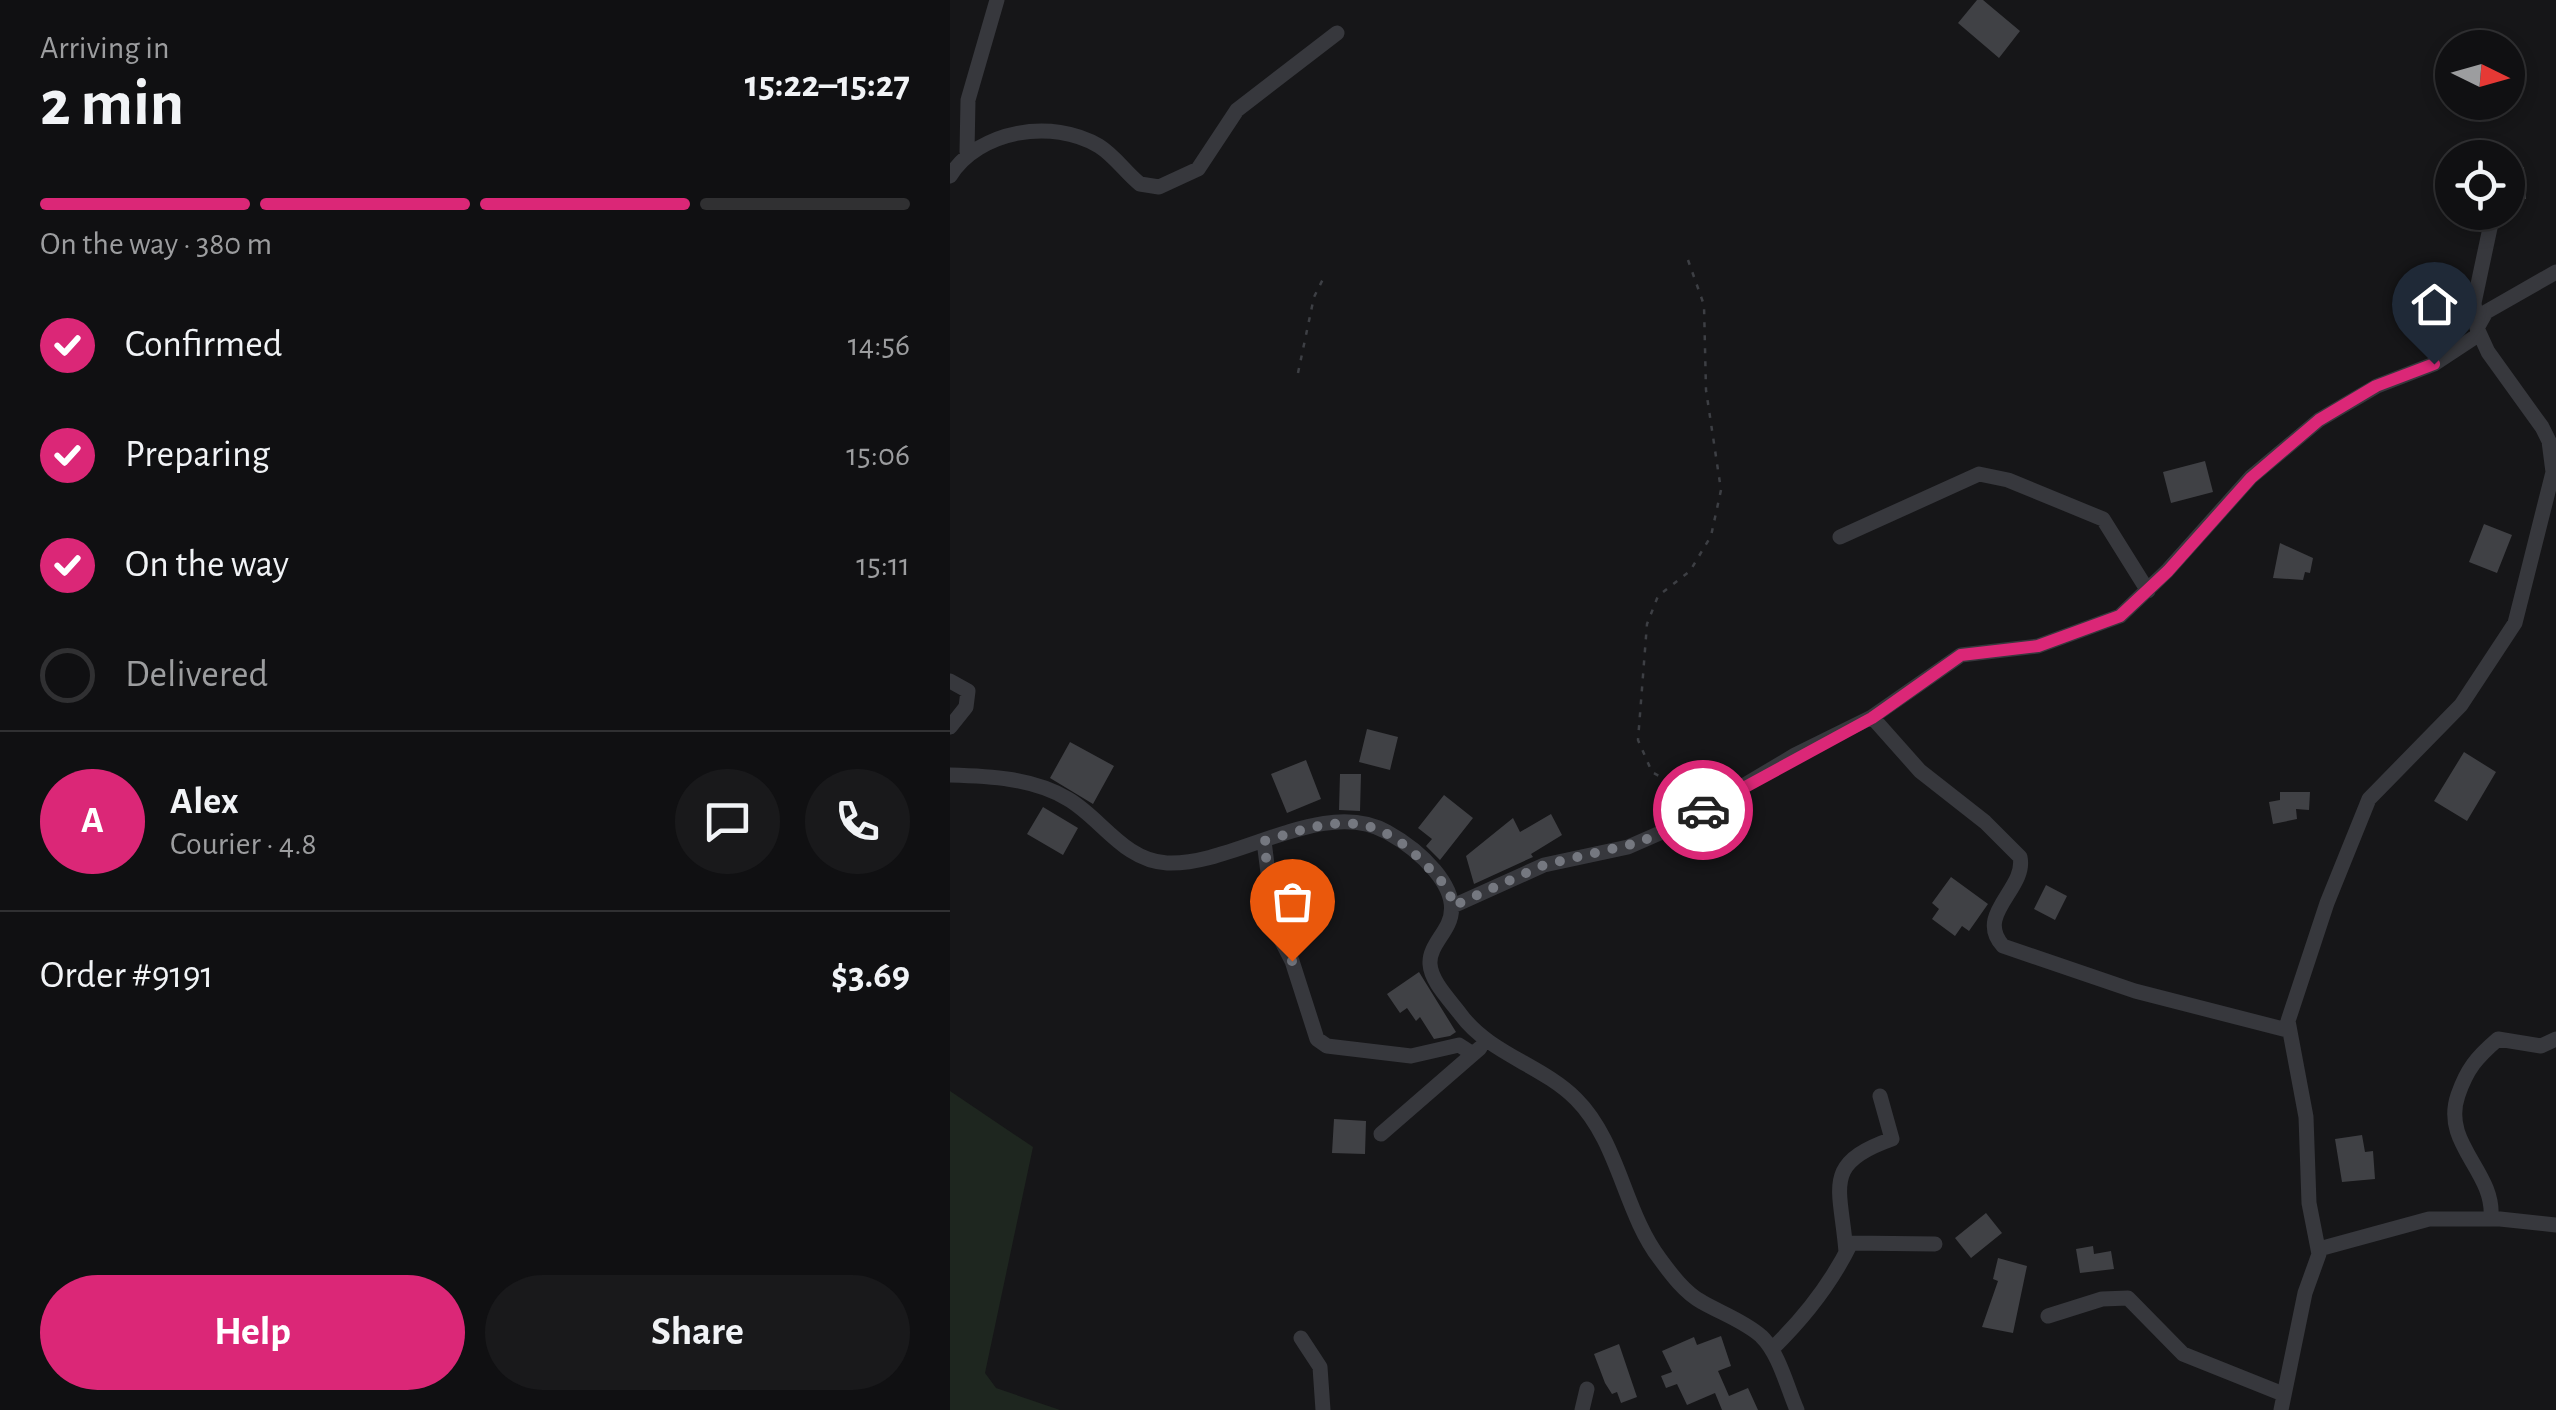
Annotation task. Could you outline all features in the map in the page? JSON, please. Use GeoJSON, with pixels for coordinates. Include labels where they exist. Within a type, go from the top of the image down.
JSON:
{"type":"FeatureCollection","features":[{"type":"Feature","properties":{"kind":"street"},"geometry":{"type":"LineString","coordinates":[[967,152],[968,100],[997,0]]}},
{"type":"Feature","properties":{"kind":"street"},"geometry":{"type":"LineString","coordinates":[[950,176],[967,152],[1010,135],[1068,134],[1099,146],[1140,184],[1168,184],[1201,166],[1237,110],[1337,33]]}},
{"type":"Feature","properties":{"kind":"street"},"geometry":{"type":"LineString","coordinates":[[2048,1316],[2102,1299],[2128,1298],[2183,1354],[2282,1402],[2319,1249],[2309,1203],[2306,1118],[2287,1030],[2327,903],[2369,799],[2461,706],[2515,623],[2553,457],[2542,427],[2478,334],[2474,303],[2490,230]]}},
{"type":"Feature","properties":{"kind":"street"},"geometry":{"type":"LineString","coordinates":[[2478,334],[2479,321],[2486,312],[2556,272]]}},
{"type":"Feature","properties":{"kind":"street"},"geometry":{"type":"LineString","coordinates":[[1453,906],[1544,865],[1641,842],[1872,718],[1961,655],[2038,646],[2120,616],[2251,478],[2319,420],[2376,386],[2434,364],[2478,334]]}},
{"type":"Feature","properties":{"kind":"street"},"geometry":{"type":"LineString","coordinates":[[1840,537],[1979,474],[2008,480],[2103,520],[2148,590]]}},
{"type":"Feature","properties":{"kind":"street"},"geometry":{"type":"LineString","coordinates":[[950,681],[968,691],[966,707],[950,727]]}},
{"type":"Feature","properties":{"kind":"street"},"geometry":{"type":"LineString","coordinates":[[1872,718],[1920,771],[2018,853],[2022,870],[1995,918],[1996,935],[2003,946],[2135,991],[2287,1030]]}},
{"type":"Feature","properties":{"kind":"street"},"geometry":{"type":"LineString","coordinates":[[950,775],[988,777],[1050,790],[1085,810],[1124,845],[1155,861],[1191,861],[1344,821],[1374,825],[1400,840],[1451,893],[1453,906],[1432,950],[1430,968],[1464,1018],[1487,1042],[1524,1060],[1579,1102],[1602,1137],[1660,1259],[1698,1300],[1748,1326],[1772,1349],[1798,1410]]}},
{"type":"Feature","properties":{"kind":"street"},"geometry":{"type":"LineString","coordinates":[[1264,841],[1275,928],[1292,961],[1317,1038],[1327,1046],[1411,1056],[1460,1045],[1473,1054]]}},
{"type":"Feature","properties":{"kind":"street"},"geometry":{"type":"LineString","coordinates":[[2491,1218],[2493,1197],[2453,1126],[2454,1108],[2469,1064],[2498,1040],[2541,1046],[2556,1039]]}},
{"type":"Feature","properties":{"kind":"street"},"geometry":{"type":"LineString","coordinates":[[1381,1134],[1487,1042]]}},
{"type":"Feature","properties":{"kind":"street"},"geometry":{"type":"LineString","coordinates":[[1846,1252],[1840,1173],[1850,1155],[1892,1139],[1880,1096]]}},
{"type":"Feature","properties":{"kind":"street"},"geometry":{"type":"LineString","coordinates":[[2319,1249],[2429,1219],[2491,1218],[2556,1225]]}},
{"type":"Feature","properties":{"kind":"street"},"geometry":{"type":"LineString","coordinates":[[1772,1349],[1802,1320],[1850,1242],[1935,1244]]}},
{"type":"Feature","properties":{"kind":"street"},"geometry":{"type":"LineString","coordinates":[[1301,1338],[1320,1367],[1323,1410]]}},
{"type":"Feature","properties":{"kind":"street"},"geometry":{"type":"LineString","coordinates":[[1582,1410],[1586,1390]]}},
{"type":"Feature","properties":{"kind":"path"},"geometry":{"type":"LineString","coordinates":[[1688,260],[1704,305],[1706,390],[1721,490],[1712,536],[1690,570],[1658,596],[1647,624],[1638,740],[1652,772],[1688,790],[1704,809]]}},
{"type":"Feature","properties":{"kind":"path"},"geometry":{"type":"LineString","coordinates":[[1298,373],[1314,297],[1325,276]]}},
{"type":"Feature","properties":{"kind":"shaded area"},"geometry":{"type":"Polygon","coordinates":[[[950,1091],[1033,1147],[985,1373],[996,1388],[1060,1410],[950,1410],[950,1091]]]}},
{"type":"Feature","properties":{"kind":"building"},"geometry":{"type":"Polygon","coordinates":[[[1977,0],[1983,0],[2020,31],[1999,58],[1958,23],[1977,0]]]}},
{"type":"Feature","properties":{"kind":"building"},"geometry":{"type":"Polygon","coordinates":[[[2205,461],[2213,492],[2171,503],[2163,472],[2205,461]]]}},
{"type":"Feature","properties":{"kind":"building"},"geometry":{"type":"Polygon","coordinates":[[[2484,524],[2512,535],[2497,573],[2469,562],[2484,524]]]}},
{"type":"Feature","properties":{"kind":"building"},"geometry":{"type":"Polygon","coordinates":[[[2280,543],[2313,558],[2310,573],[2305,572],[2303,580],[2273,578],[2280,543]]]}},
{"type":"Feature","properties":{"kind":"building"},"geometry":{"type":"Polygon","coordinates":[[[1367,729],[1398,737],[1390,770],[1359,762],[1367,729]]]}},
{"type":"Feature","properties":{"kind":"building"},"geometry":{"type":"Polygon","coordinates":[[[1070,742],[1114,766],[1093,804],[1050,778],[1070,742]]]}},
{"type":"Feature","properties":{"kind":"building"},"geometry":{"type":"Polygon","coordinates":[[[2464,752],[2496,772],[2467,821],[2434,801],[2464,752]]]}},
{"type":"Feature","properties":{"kind":"building"},"geometry":{"type":"Polygon","coordinates":[[[1306,760],[1321,799],[1287,813],[1271,774],[1306,760]]]}},
{"type":"Feature","properties":{"kind":"building"},"geometry":{"type":"Polygon","coordinates":[[[1340,774],[1361,774],[1360,811],[1339,810],[1340,774]]]}},
{"type":"Feature","properties":{"kind":"building"},"geometry":{"type":"Polygon","coordinates":[[[2280,792],[2310,792],[2309,810],[2296,809],[2297,819],[2273,824],[2269,802],[2280,800],[2280,792]]]}},
{"type":"Feature","properties":{"kind":"building"},"geometry":{"type":"Polygon","coordinates":[[[1444,795],[1473,818],[1440,860],[1426,846],[1432,839],[1418,828],[1444,795]]]}},
{"type":"Feature","properties":{"kind":"building"},"geometry":{"type":"Polygon","coordinates":[[[1043,807],[1078,828],[1063,855],[1027,834],[1043,807]]]}},
{"type":"Feature","properties":{"kind":"building"},"geometry":{"type":"Polygon","coordinates":[[[1551,814],[1562,835],[1531,854],[1533,857],[1474,884],[1466,856],[1513,818],[1520,832],[1551,814]]]}},
{"type":"Feature","properties":{"kind":"building"},"geometry":{"type":"Polygon","coordinates":[[[1951,877],[1988,904],[1969,931],[1962,926],[1955,936],[1932,919],[1939,909],[1932,903],[1951,877]]]}},
{"type":"Feature","properties":{"kind":"building"},"geometry":{"type":"Polygon","coordinates":[[[2046,885],[2067,896],[2055,920],[2034,909],[2046,885]]]}},
{"type":"Feature","properties":{"kind":"building"},"geometry":{"type":"Polygon","coordinates":[[[1419,972],[1456,1032],[1450,1036],[1434,1039],[1420,1017],[1416,1021],[1407,1008],[1400,1013],[1387,994],[1419,972]]]}},
{"type":"Feature","properties":{"kind":"building"},"geometry":{"type":"Polygon","coordinates":[[[1334,1119],[1366,1121],[1365,1154],[1332,1153],[1334,1119]]]}},
{"type":"Feature","properties":{"kind":"building"},"geometry":{"type":"Polygon","coordinates":[[[2362,1135],[2365,1152],[2373,1151],[2375,1179],[2342,1182],[2335,1139],[2362,1135]]]}},
{"type":"Feature","properties":{"kind":"building"},"geometry":{"type":"Polygon","coordinates":[[[1986,1213],[2002,1233],[1971,1258],[1955,1238],[1986,1213]]]}},
{"type":"Feature","properties":{"kind":"building"},"geometry":{"type":"Polygon","coordinates":[[[2093,1246],[2094,1254],[2111,1251],[2114,1269],[2080,1273],[2076,1249],[2093,1246]]]}},
{"type":"Feature","properties":{"kind":"building"},"geometry":{"type":"Polygon","coordinates":[[[1998,1258],[2027,1266],[2013,1333],[1982,1327],[1998,1281],[1993,1279],[1998,1258]]]}},
{"type":"Feature","properties":{"kind":"building"},"geometry":{"type":"Polygon","coordinates":[[[1721,1336],[1731,1366],[1718,1371],[1729,1396],[1748,1388],[1758,1410],[1722,1410],[1715,1393],[1687,1405],[1677,1384],[1666,1388],[1661,1376],[1672,1372],[1662,1351],[1694,1337],[1697,1345],[1721,1336]]]}},
{"type":"Feature","properties":{"kind":"building"},"geometry":{"type":"Polygon","coordinates":[[[1619,1344],[1637,1397],[1621,1403],[1617,1392],[1612,1394],[1605,1383],[1594,1354],[1619,1344]]]}},
{"type":"Feature","properties":{"kind":"way so far"},"geometry":{"type":"LineString","coordinates":[[1292,961],[1275,928],[1264,841],[1344,821],[1374,825],[1400,840],[1446,885],[1453,906],[1544,865],[1628,847],[1703,810]]}},
{"type":"Feature","properties":{"kind":"route"},"geometry":{"type":"LineString","coordinates":[[1703,810],[1818,743],[1872,718],[1961,655],[2038,646],[2120,616],[2168,571],[2198,532],[2251,478],[2319,420],[2376,386],[2434,364]]}}]}
